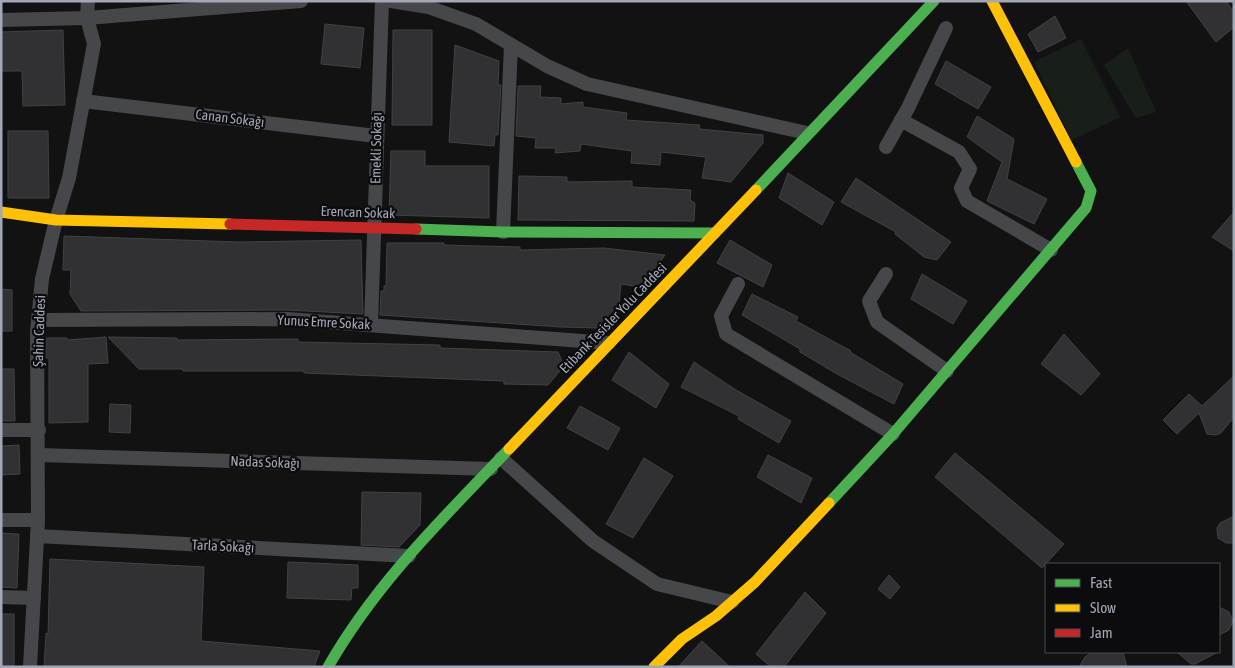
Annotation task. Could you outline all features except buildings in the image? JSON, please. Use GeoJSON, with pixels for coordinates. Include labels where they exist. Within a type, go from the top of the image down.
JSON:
{"type":"FeatureCollection","features":[{"type":"Feature","properties":{"kind":"street","name":"Şahin Caddesi"},"geometry":{"type":"LineString","coordinates":[[30,667],[38,520],[38,320],[42,279],[56,220],[69,178],[94,44],[87,18],[88,1]]}},
{"type":"Feature","properties":{"kind":"street"},"geometry":{"type":"LineString","coordinates":[[1,20],[87,18],[301,1]]}},
{"type":"Feature","properties":{"kind":"street","name":"Emekli Sokağı"},"geometry":{"type":"LineString","coordinates":[[371,324],[382,1]]}},
{"type":"Feature","properties":{"kind":"street"},"geometry":{"type":"LineString","coordinates":[[391,1],[428,7],[476,24],[547,66],[587,84],[807,133]]}},
{"type":"Feature","properties":{"kind":"street","name":"Etibank Tesisler Yolu Caddesi"},"geometry":{"type":"LineString","coordinates":[[328,667],[342,640],[365,606],[409,556],[715,233],[807,133],[934,1]]}},
{"type":"Feature","properties":{"kind":"street"},"geometry":{"type":"LineString","coordinates":[[654,667],[682,639],[716,616],[755,582],[893,434],[1086,208],[1091,191],[992,1]]}},
{"type":"Feature","properties":{"kind":"street"},"geometry":{"type":"LineString","coordinates":[[886,147],[946,28]]}},
{"type":"Feature","properties":{"kind":"street"},"geometry":{"type":"LineString","coordinates":[[503,232],[511,45]]}},
{"type":"Feature","properties":{"kind":"street","name":"Canan Sokağı"},"geometry":{"type":"LineString","coordinates":[[83,101],[376,136]]}},
{"type":"Feature","properties":{"kind":"street"},"geometry":{"type":"LineString","coordinates":[[901,120],[959,152],[970,169],[961,188],[967,201],[1051,250]]}},
{"type":"Feature","properties":{"kind":"street","name":"Erencan Sokak"},"geometry":{"type":"LineString","coordinates":[[1,212],[56,220],[375,227],[503,232],[715,233]]}},
{"type":"Feature","properties":{"kind":"street"},"geometry":{"type":"LineString","coordinates":[[886,274],[869,301],[877,322],[947,372]]}},
{"type":"Feature","properties":{"kind":"street"},"geometry":{"type":"LineString","coordinates":[[738,284],[721,316],[726,334],[893,434]]}},
{"type":"Feature","properties":{"kind":"street","name":"Yunus Emre Sokak"},"geometry":{"type":"LineString","coordinates":[[38,320],[287,319],[609,343]]}},
{"type":"Feature","properties":{"kind":"street"},"geometry":{"type":"LineString","coordinates":[[1,430],[39,430]]}},
{"type":"Feature","properties":{"kind":"street","name":"Nadas Sokağı"},"geometry":{"type":"LineString","coordinates":[[39,455],[491,468]]}},
{"type":"Feature","properties":{"kind":"street"},"geometry":{"type":"LineString","coordinates":[[501,458],[593,541],[656,584],[732,602]]}},
{"type":"Feature","properties":{"kind":"street"},"geometry":{"type":"LineString","coordinates":[[1,520],[38,520]]}},
{"type":"Feature","properties":{"kind":"street","name":"Tarla Sokağı"},"geometry":{"type":"LineString","coordinates":[[37,536],[409,556]]}},
{"type":"Feature","properties":{"kind":"street"},"geometry":{"type":"LineString","coordinates":[[1,597],[34,598]]}},
{"type":"Feature","properties":{"kind":"shaded area"},"geometry":{"type":"Polygon","coordinates":[[[1081,39],[1120,117],[1072,140],[1034,62],[1081,39]]]}},
{"type":"Feature","properties":{"kind":"shaded area"},"geometry":{"type":"Polygon","coordinates":[[[1128,48],[1156,112],[1136,118],[1104,65],[1128,48]]]}},
{"type":"Feature","properties":{"kind":"traffic: fast"},"geometry":{"type":"LineString","coordinates":[[756,190],[934,1]]}},
{"type":"Feature","properties":{"kind":"traffic: fast"},"geometry":{"type":"LineString","coordinates":[[829,503],[893,434],[1086,208],[1091,191],[1076,162]]}},
{"type":"Feature","properties":{"kind":"traffic: fast"},"geometry":{"type":"LineString","coordinates":[[416,229],[503,232],[715,233]]}},
{"type":"Feature","properties":{"kind":"traffic: fast"},"geometry":{"type":"LineString","coordinates":[[328,667],[367,607],[389,579],[435,526],[509,449]]}},
{"type":"Feature","properties":{"kind":"traffic: slow"},"geometry":{"type":"LineString","coordinates":[[992,1],[1076,162]]}},
{"type":"Feature","properties":{"kind":"traffic: slow"},"geometry":{"type":"LineString","coordinates":[[509,449],[756,190]]}},
{"type":"Feature","properties":{"kind":"traffic: slow"},"geometry":{"type":"LineString","coordinates":[[1,212],[56,220],[230,224]]}},
{"type":"Feature","properties":{"kind":"traffic: slow"},"geometry":{"type":"LineString","coordinates":[[654,667],[682,639],[716,616],[755,582],[829,503]]}},
{"type":"Feature","properties":{"kind":"traffic: jam"},"geometry":{"type":"LineString","coordinates":[[230,224],[416,229]]}}]}
